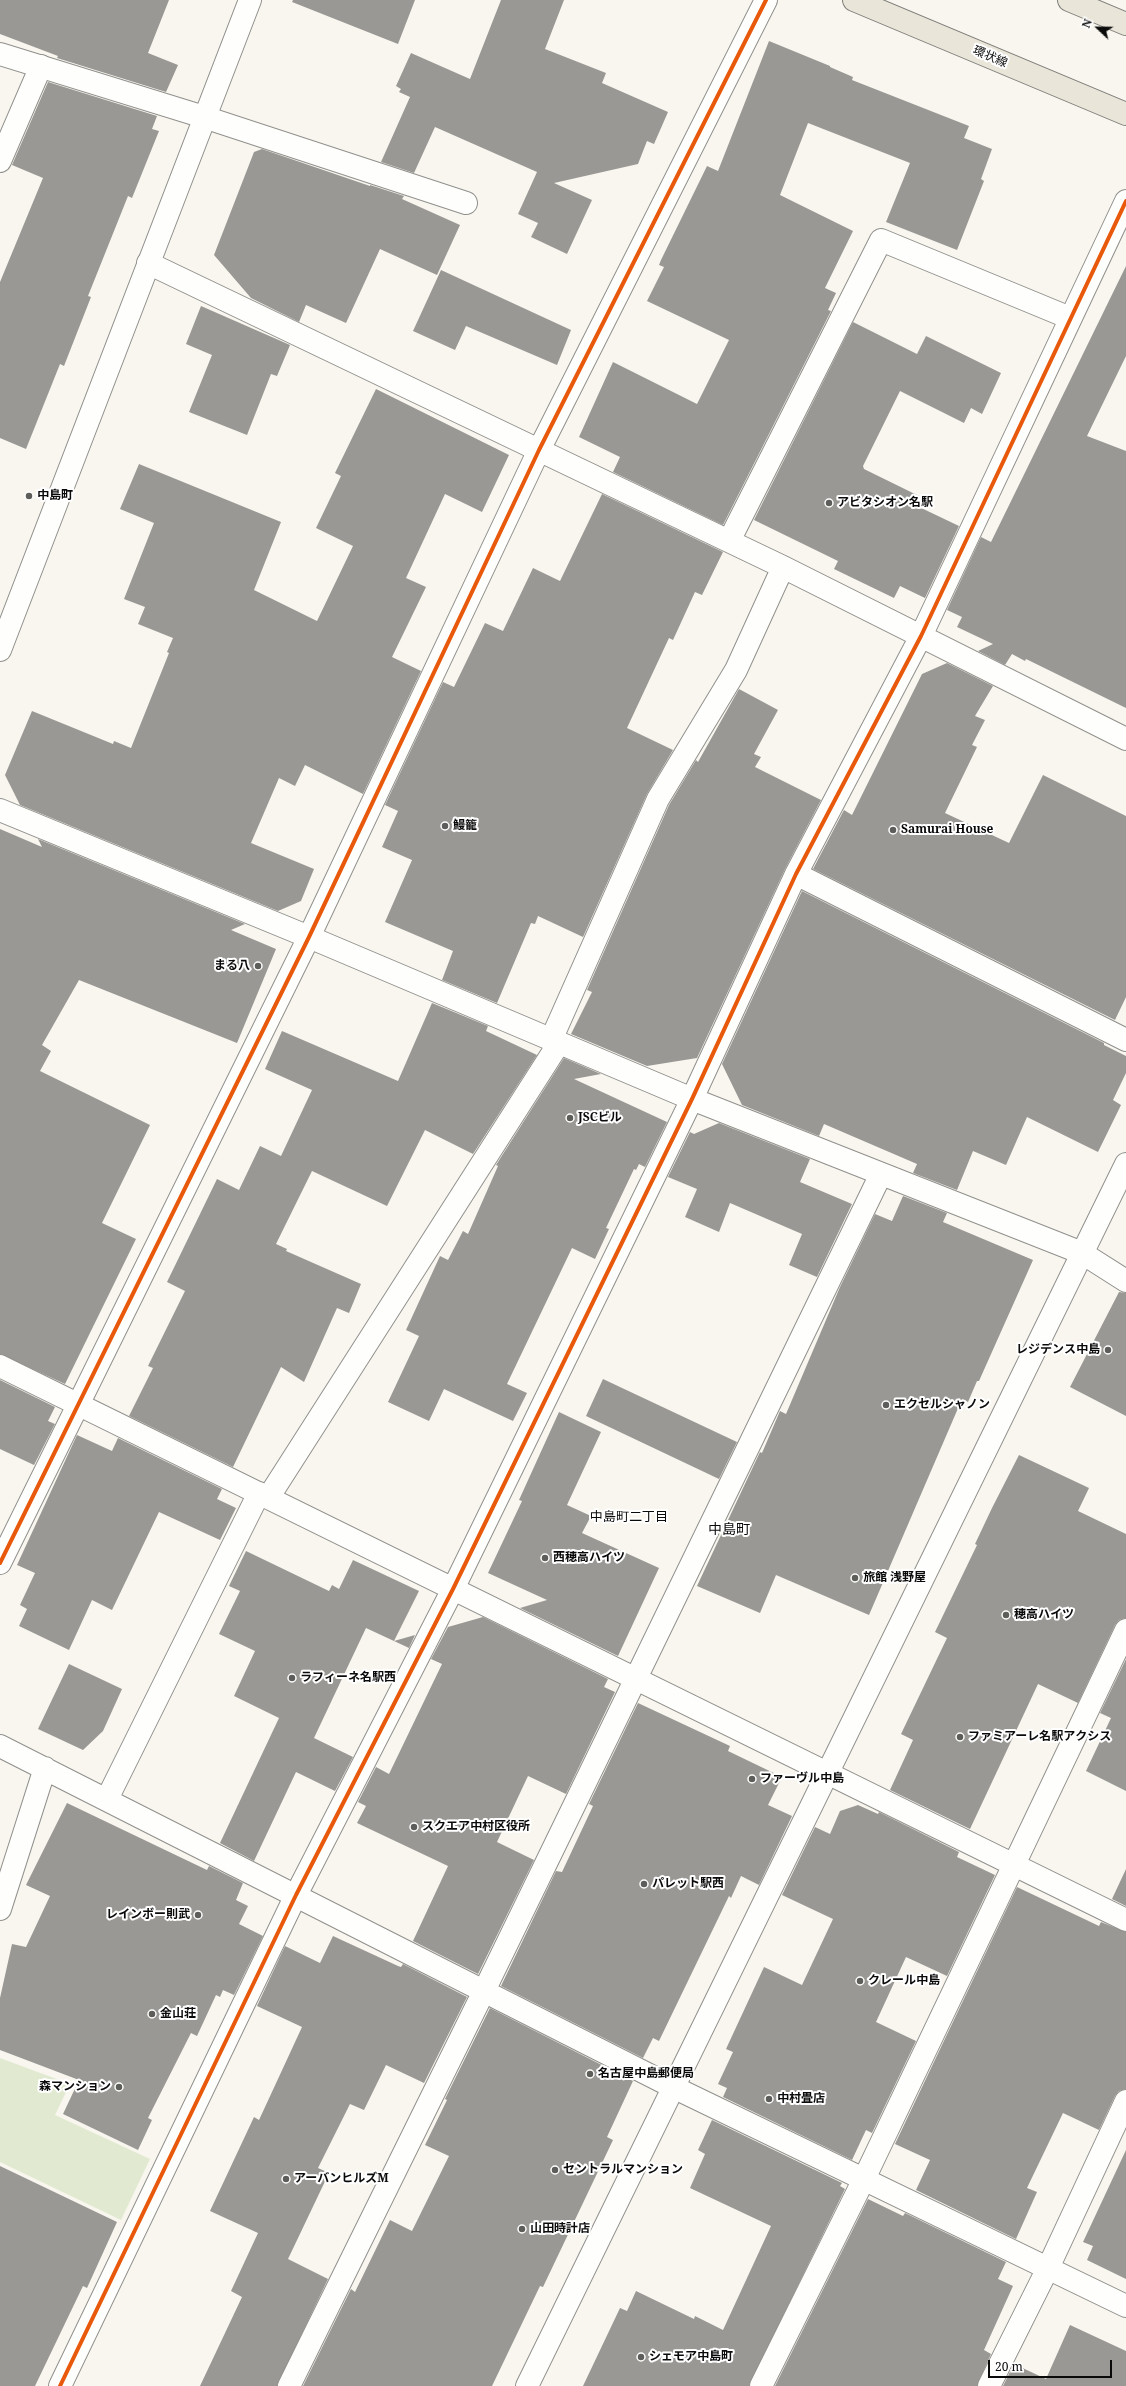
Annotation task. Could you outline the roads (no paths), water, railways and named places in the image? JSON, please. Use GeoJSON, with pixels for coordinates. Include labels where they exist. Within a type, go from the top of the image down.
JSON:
{"type":"FeatureCollection","features":[{"type":"Feature","properties":{"kind":"main road","name":"環状線"},"geometry":{"type":"LineString","coordinates":[[854,0],[1126,114]]}},
{"type":"Feature","properties":{"kind":"main road"},"geometry":{"type":"LineString","coordinates":[[1069,0],[1126,24]]}},
{"type":"Feature","properties":{"kind":"street"},"geometry":{"type":"LineString","coordinates":[[0,650],[250,0]]}},
{"type":"Feature","properties":{"kind":"street"},"geometry":{"type":"LineString","coordinates":[[0,1563],[309,937],[539,450],[766,0]]}},
{"type":"Feature","properties":{"kind":"street"},"geometry":{"type":"LineString","coordinates":[[0,54],[204,117],[466,203]]}},
{"type":"Feature","properties":{"kind":"street"},"geometry":{"type":"LineString","coordinates":[[0,161],[41,66]]}},
{"type":"Feature","properties":{"kind":"street"},"geometry":{"type":"LineString","coordinates":[[60,2386],[296,1895],[453,1589],[692,1099],[796,874],[921,636],[1126,201]]}},
{"type":"Feature","properties":{"kind":"street"},"geometry":{"type":"LineString","coordinates":[[730,541],[880,240],[1070,318]]}},
{"type":"Feature","properties":{"kind":"street"},"geometry":{"type":"LineString","coordinates":[[148,263],[730,541],[1126,739]]}},
{"type":"Feature","properties":{"kind":"street"},"geometry":{"type":"LineString","coordinates":[[107,1799],[264,1496],[555,1041],[658,799],[736,670],[783,567]]}},
{"type":"Feature","properties":{"kind":"street"},"geometry":{"type":"LineString","coordinates":[[0,810],[309,937],[692,1099],[1082,1253],[1126,1281]]}},
{"type":"Feature","properties":{"kind":"street"},"geometry":{"type":"LineString","coordinates":[[796,874],[1126,1040]]}},
{"type":"Feature","properties":{"kind":"street"},"geometry":{"type":"LineString","coordinates":[[527,2386],[1126,1164]]}},
{"type":"Feature","properties":{"kind":"street"},"geometry":{"type":"LineString","coordinates":[[289,2386],[484,1991],[634,1678],[881,1174]]}},
{"type":"Feature","properties":{"kind":"street"},"geometry":{"type":"LineString","coordinates":[[0,1366],[1126,1920]]}},
{"type":"Feature","properties":{"kind":"street"},"geometry":{"type":"LineString","coordinates":[[761,2386],[864,2179],[1015,1866],[1126,1630]]}},
{"type":"Feature","properties":{"kind":"street"},"geometry":{"type":"LineString","coordinates":[[0,1746],[673,2087],[1126,2306]]}},
{"type":"Feature","properties":{"kind":"street"},"geometry":{"type":"LineString","coordinates":[[0,1909],[45,1768]]}},
{"type":"Feature","properties":{"kind":"street"},"geometry":{"type":"LineString","coordinates":[[989,2386],[1048,2268],[1126,2101]]}},
{"type":"Feature","properties":{"kind":"place","name":"中島町"},"geometry":{"type":"Point","coordinates":[29,496]}},
{"type":"Feature","properties":{"kind":"place","name":"アビタシオン名駅"},"geometry":{"type":"Point","coordinates":[829,503]}},
{"type":"Feature","properties":{"kind":"place","name":"鰻籠"},"geometry":{"type":"Point","coordinates":[445,826]}},
{"type":"Feature","properties":{"kind":"place","name":"Samurai House"},"geometry":{"type":"Point","coordinates":[893,830]}},
{"type":"Feature","properties":{"kind":"place","name":"まる八"},"geometry":{"type":"Point","coordinates":[258,966]}},
{"type":"Feature","properties":{"kind":"place","name":"JSCビル"},"geometry":{"type":"Point","coordinates":[570,1118]}},
{"type":"Feature","properties":{"kind":"place","name":"レジデンス中島"},"geometry":{"type":"Point","coordinates":[1108,1350]}},
{"type":"Feature","properties":{"kind":"place","name":"エクセルシャノン"},"geometry":{"type":"Point","coordinates":[886,1405]}},
{"type":"Feature","properties":{"kind":"place","name":"西穂高ハイツ"},"geometry":{"type":"Point","coordinates":[545,1558]}},
{"type":"Feature","properties":{"kind":"place","name":"旅館 浅野屋"},"geometry":{"type":"Point","coordinates":[855,1578]}},
{"type":"Feature","properties":{"kind":"place","name":"穂高ハイツ"},"geometry":{"type":"Point","coordinates":[1006,1615]}},
{"type":"Feature","properties":{"kind":"place","name":"ラフィーネ名駅西"},"geometry":{"type":"Point","coordinates":[292,1678]}},
{"type":"Feature","properties":{"kind":"place","name":"ファミアーレ名駅アクシス"},"geometry":{"type":"Point","coordinates":[960,1737]}},
{"type":"Feature","properties":{"kind":"place","name":"ファーヴル中島"},"geometry":{"type":"Point","coordinates":[752,1779]}},
{"type":"Feature","properties":{"kind":"place","name":"スクエア中村区役所"},"geometry":{"type":"Point","coordinates":[414,1827]}},
{"type":"Feature","properties":{"kind":"place","name":"パレット駅西"},"geometry":{"type":"Point","coordinates":[644,1884]}},
{"type":"Feature","properties":{"kind":"place","name":"レインボー則武"},"geometry":{"type":"Point","coordinates":[198,1915]}},
{"type":"Feature","properties":{"kind":"place","name":"クレール中島"},"geometry":{"type":"Point","coordinates":[860,1981]}},
{"type":"Feature","properties":{"kind":"place","name":"金山荘"},"geometry":{"type":"Point","coordinates":[152,2014]}},
{"type":"Feature","properties":{"kind":"place","name":"名古屋中島郵便局"},"geometry":{"type":"Point","coordinates":[590,2074]}},
{"type":"Feature","properties":{"kind":"place","name":"森マンション"},"geometry":{"type":"Point","coordinates":[119,2087]}},
{"type":"Feature","properties":{"kind":"place","name":"中村畳店"},"geometry":{"type":"Point","coordinates":[769,2099]}},
{"type":"Feature","properties":{"kind":"place","name":"セントラルマンション"},"geometry":{"type":"Point","coordinates":[555,2170]}},
{"type":"Feature","properties":{"kind":"place","name":"アーバンヒルズM"},"geometry":{"type":"Point","coordinates":[286,2179]}},
{"type":"Feature","properties":{"kind":"place","name":"山田時計店"},"geometry":{"type":"Point","coordinates":[522,2229]}},
{"type":"Feature","properties":{"kind":"place","name":"シェモア中島町"},"geometry":{"type":"Point","coordinates":[641,2357]}},
{"type":"Feature","properties":{"kind":"district","name":"中島町二丁目"},"geometry":{"type":"Point","coordinates":[629,1517]}},
{"type":"Feature","properties":{"kind":"district","name":"中島町"},"geometry":{"type":"Point","coordinates":[729,1530]}}]}
